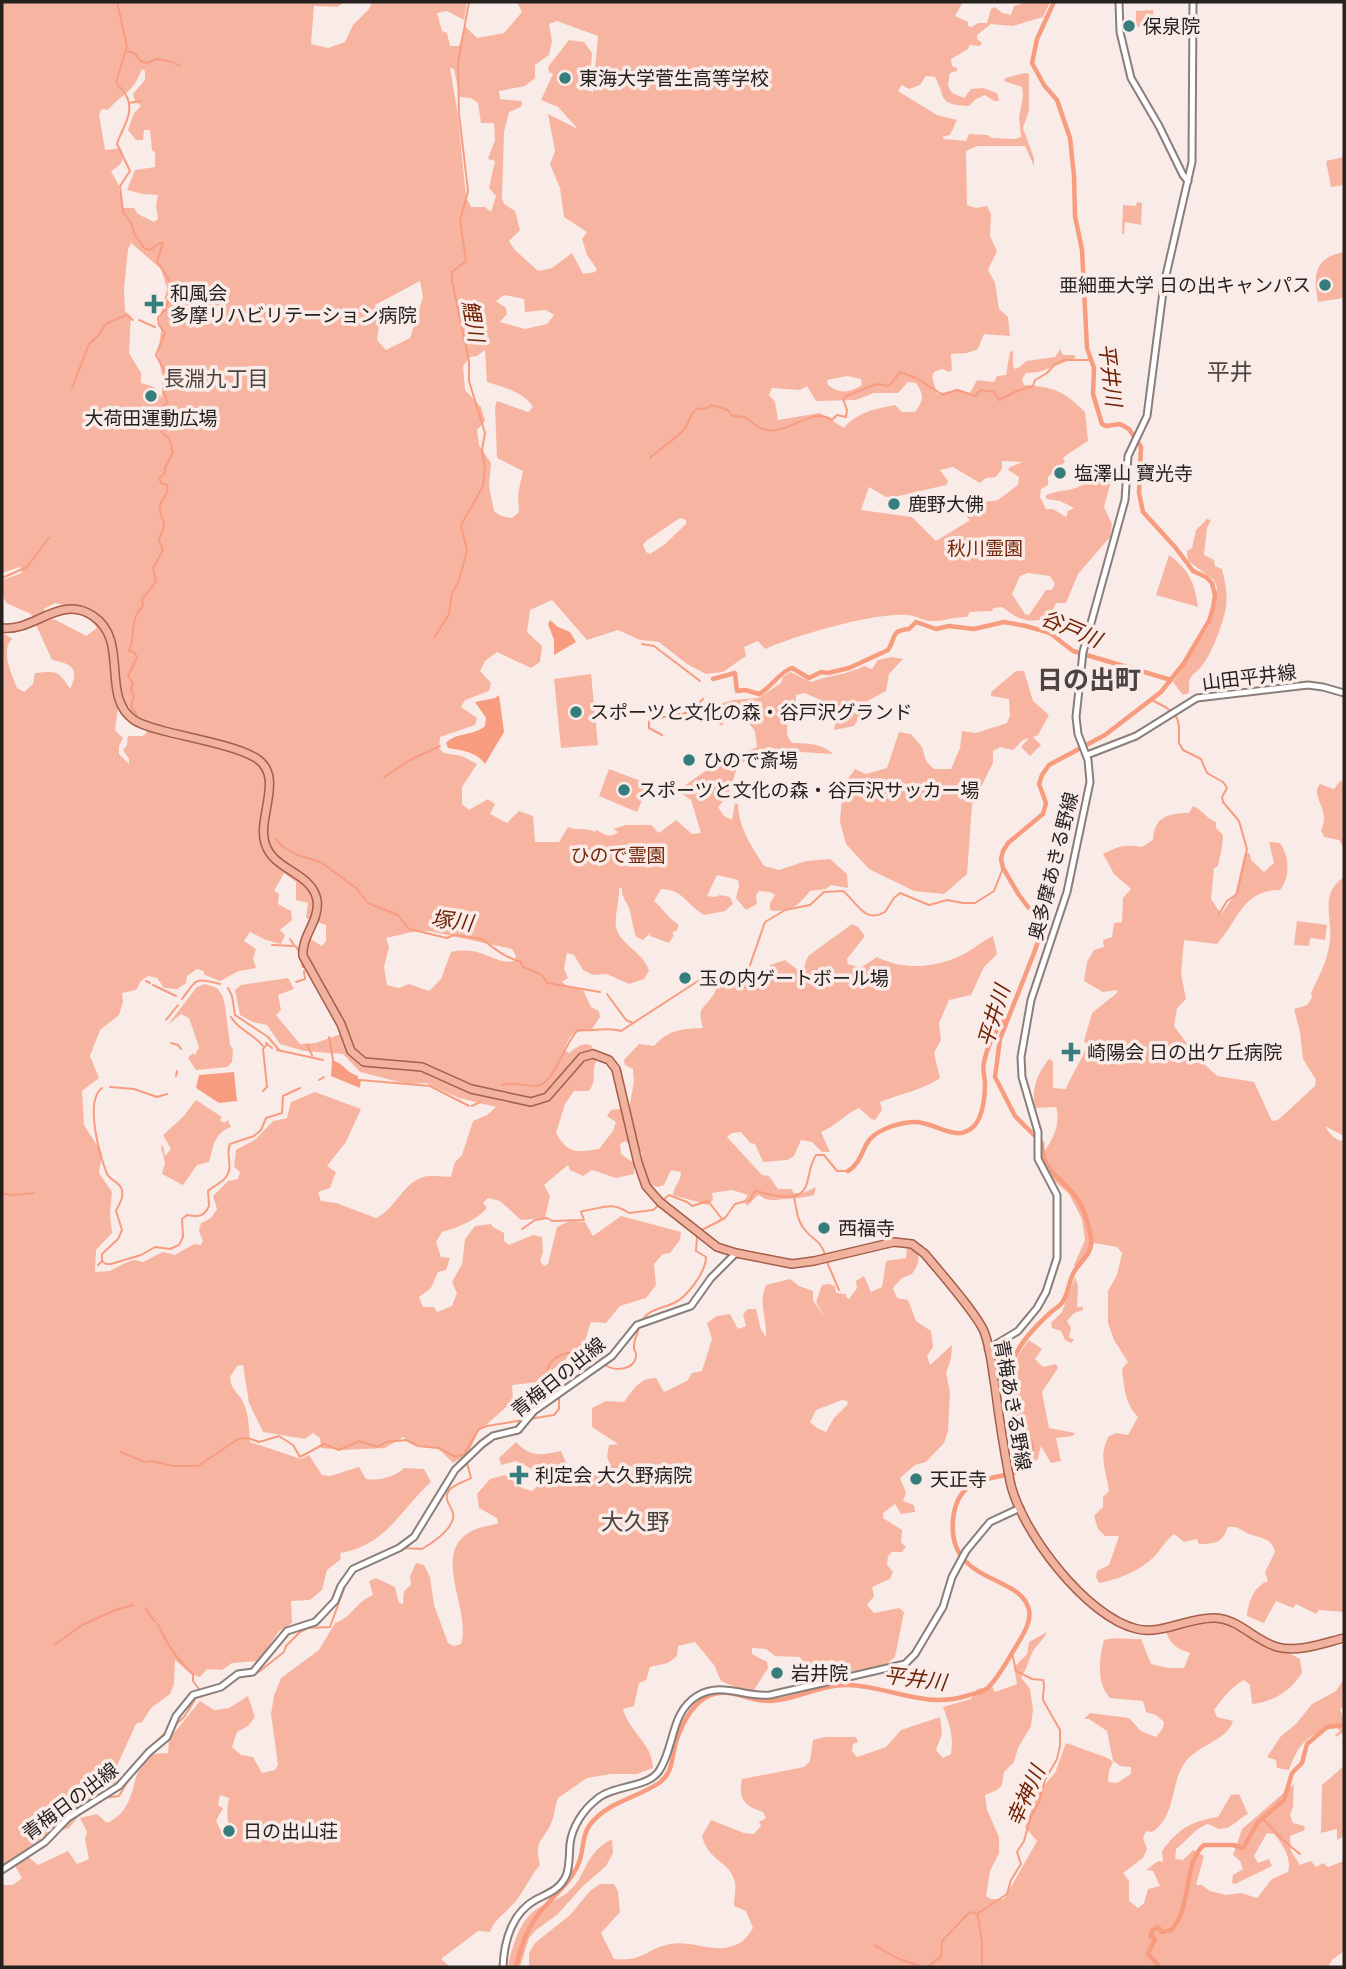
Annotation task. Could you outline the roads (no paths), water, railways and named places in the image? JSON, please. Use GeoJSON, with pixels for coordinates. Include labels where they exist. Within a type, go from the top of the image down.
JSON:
{"type":"FeatureCollection","features":[{"type":"Feature","properties":{"kind":"main road"},"geometry":{"type":"LineString","coordinates":[[1119,2],[1120,32],[1130,78],[1163,133],[1182,175],[1188,181]]}},
{"type":"Feature","properties":{"kind":"main road"},"geometry":{"type":"LineString","coordinates":[[1188,181],[1193,150],[1193,2]]}},
{"type":"Feature","properties":{"kind":"main road","name":"奥多摩あきる野線"},"geometry":{"type":"LineString","coordinates":[[988,1349],[1018,1331],[1037,1308],[1056,1263],[1059,1234],[1057,1195],[1040,1163],[1038,1135],[1021,1062],[1031,1000],[1064,905],[1090,782],[1075,705],[1083,652],[1124,506],[1127,460],[1147,416],[1165,279],[1188,181]]}},
{"type":"Feature","properties":{"kind":"main road","name":"青梅あきる野線"},"geometry":{"type":"LineString","coordinates":[[2,628],[19,627],[54,611],[69,609],[88,613],[103,625],[110,638],[119,699],[130,717],[140,724],[244,753],[263,764],[270,784],[264,842],[277,862],[307,883],[314,892],[317,911],[303,944],[303,956],[341,1024],[355,1056],[372,1064],[422,1067],[471,1090],[531,1102],[547,1097],[582,1056],[604,1056],[616,1069],[640,1173],[646,1186],[661,1203],[717,1247],[786,1263],[804,1263],[892,1242],[904,1242],[917,1247],[932,1263],[981,1326],[988,1349],[1010,1480],[1020,1508],[1035,1536],[1070,1584],[1088,1601],[1127,1625],[1147,1630],[1202,1618],[1223,1618],[1233,1621],[1269,1644],[1287,1648],[1344,1638]]}},
{"type":"Feature","properties":{"kind":"main road","name":"山田平井線"},"geometry":{"type":"LineString","coordinates":[[1086,754],[1136,736],[1201,697],[1308,685],[1344,693]]}},
{"type":"Feature","properties":{"kind":"main road","name":"青梅日の出線"},"geometry":{"type":"LineString","coordinates":[[5,1868],[133,1773],[171,1732],[174,1721],[193,1695],[221,1687],[239,1674],[253,1672],[287,1631],[315,1622],[319,1618],[335,1601],[341,1586],[353,1569],[410,1541],[455,1470],[487,1439],[514,1432],[556,1396],[604,1363],[642,1324],[691,1306],[711,1278],[736,1253]]}},
{"type":"Feature","properties":{"kind":"main road"},"geometry":{"type":"LineString","coordinates":[[503,1967],[504,1946],[514,1923],[531,1903],[554,1891],[565,1879],[571,1837],[583,1814],[595,1800],[606,1793],[647,1781],[658,1774],[677,1721],[694,1699],[716,1689],[770,1695],[902,1665],[915,1654],[943,1607],[964,1554],[990,1522],[1020,1508]]}},
{"type":"Feature","properties":{"kind":"waterway"},"geometry":{"type":"LineString","coordinates":[[117,2],[127,46],[116,82],[129,102],[129,114],[117,144],[130,171],[120,186],[123,212],[144,248],[150,250],[163,243],[157,262],[173,290],[166,309],[158,318],[165,333],[156,355],[169,379],[164,393],[168,403],[159,408],[157,416],[162,433],[169,438],[173,452],[165,473],[159,478],[161,483],[167,485],[167,489],[160,509],[164,524],[159,541],[163,550],[153,568],[156,582],[142,599],[143,606],[134,621],[129,651],[134,652],[137,657],[128,676],[133,683],[131,706],[137,715]]}},
{"type":"Feature","properties":{"kind":"waterway","name":"鯉川"},"geometry":{"type":"LineString","coordinates":[[434,638],[449,614],[452,593],[458,583],[467,551],[461,525],[483,486],[485,468],[482,450],[485,433],[469,381],[469,361],[452,281],[452,272],[466,261],[460,221],[468,191],[459,114],[458,63],[469,2]]}},
{"type":"Feature","properties":{"kind":"waterway","name":"平井川"},"geometry":{"type":"LineString","coordinates":[[516,1967],[531,1925],[541,1910],[568,1882],[577,1867],[590,1825],[610,1808],[664,1779],[670,1769],[676,1742],[685,1721],[705,1698],[726,1693],[770,1701],[838,1685],[863,1686],[936,1700],[966,1696],[983,1691],[992,1683],[1029,1621],[1029,1610],[1023,1598],[1013,1589],[972,1567],[961,1556],[954,1541],[953,1520],[957,1502],[965,1490],[976,1482],[1014,1473],[1030,1460],[1032,1447],[1014,1413],[1010,1399],[1011,1368],[1027,1337],[1063,1302],[1075,1270],[1090,1250],[1091,1240],[1079,1202],[1050,1170],[1043,1154],[1042,1143],[1015,1116],[995,1077],[1000,1039],[1042,930],[1042,917],[1028,907],[1019,895],[1003,868],[1001,859],[1008,843],[1043,814],[1046,803],[1039,784],[1049,765],[1105,735],[1161,692],[1184,663],[1209,621],[1215,595],[1212,583],[1193,571],[1143,512],[1139,493],[1141,447],[1129,429],[1120,424],[1102,424],[1093,394],[1094,368],[1087,348],[1082,250],[1075,216],[1070,138],[1057,100],[1044,85],[1032,63],[1037,39],[1054,2]]}},
{"type":"Feature","properties":{"kind":"waterway"},"geometry":{"type":"LineString","coordinates":[[127,51],[134,53],[142,62],[156,59]]}},
{"type":"Feature","properties":{"kind":"waterway"},"geometry":{"type":"LineString","coordinates":[[157,59],[180,66]]}},
{"type":"Feature","properties":{"kind":"waterway"},"geometry":{"type":"LineString","coordinates":[[129,103],[141,101]]}},
{"type":"Feature","properties":{"kind":"waterway"},"geometry":{"type":"LineString","coordinates":[[72,388],[89,344],[106,324],[126,315],[133,320]]}},
{"type":"Feature","properties":{"kind":"waterway"},"geometry":{"type":"LineString","coordinates":[[139,320],[155,327]]}},
{"type":"Feature","properties":{"kind":"waterway"},"geometry":{"type":"LineString","coordinates":[[650,458],[681,432],[695,410],[711,405],[728,410],[732,416],[749,419],[762,429],[775,430],[816,416],[832,420],[837,415],[846,417],[847,410],[843,399],[846,396],[877,384],[889,386],[900,372],[916,378],[943,395],[957,390],[975,396],[981,390],[994,392],[999,400],[1033,386],[1035,380],[1064,360],[1090,358]]}},
{"type":"Feature","properties":{"kind":"waterway"},"geometry":{"type":"LineString","coordinates":[[2,578],[27,567],[49,538]]}},
{"type":"Feature","properties":{"kind":"waterway","name":"谷戸川"},"geometry":{"type":"LineString","coordinates":[[713,679],[735,673],[737,691],[759,694],[792,668],[809,678],[821,672],[849,668],[888,650],[896,633],[909,629],[916,622],[936,629],[949,626],[974,629],[1004,622],[1050,633],[1073,651],[1171,680]]}},
{"type":"Feature","properties":{"kind":"waterway"},"geometry":{"type":"LineString","coordinates":[[642,644],[654,646],[700,681]]}},
{"type":"Feature","properties":{"kind":"waterway"},"geometry":{"type":"LineString","coordinates":[[700,702],[703,699]]}},
{"type":"Feature","properties":{"kind":"waterway"},"geometry":{"type":"LineString","coordinates":[[1152,700],[1167,708],[1177,718],[1179,743],[1183,750],[1201,759],[1207,773],[1223,782],[1227,788],[1222,797],[1223,802],[1239,821],[1247,849],[1237,894],[1227,901],[1219,914]]}},
{"type":"Feature","properties":{"kind":"waterway"},"geometry":{"type":"LineString","coordinates":[[695,709],[699,704]]}},
{"type":"Feature","properties":{"kind":"waterway"},"geometry":{"type":"LineString","coordinates":[[682,714],[693,711]]}},
{"type":"Feature","properties":{"kind":"waterway"},"geometry":{"type":"LineString","coordinates":[[662,735],[649,728],[649,720],[679,714]]}},
{"type":"Feature","properties":{"kind":"waterway","name":"谷戸川"},"geometry":{"type":"LineString","coordinates":[[384,777],[410,760],[440,746]]}},
{"type":"Feature","properties":{"kind":"waterway","name":"塚川"},"geometry":{"type":"LineString","coordinates":[[275,838],[283,847],[297,855],[321,862],[356,888],[368,903],[398,915],[409,929],[447,938],[454,935],[482,939],[521,962],[523,967],[542,975],[547,983],[600,992]]}},
{"type":"Feature","properties":{"kind":"waterway"},"geometry":{"type":"LineString","coordinates":[[502,1085],[512,1083],[535,1086],[546,1081],[578,1030],[621,1031],[701,979],[712,979],[732,986],[743,985],[765,922],[785,910],[810,905],[824,892],[843,891],[861,910],[872,915],[885,912],[900,893],[929,905],[947,900],[975,903],[994,891],[1003,868]]}},
{"type":"Feature","properties":{"kind":"waterway"},"geometry":{"type":"LineString","coordinates":[[290,939],[294,945]]}},
{"type":"Feature","properties":{"kind":"waterway"},"geometry":{"type":"LineString","coordinates":[[272,945],[293,946]]}},
{"type":"Feature","properties":{"kind":"waterway"},"geometry":{"type":"LineString","coordinates":[[295,946],[303,967]]}},
{"type":"Feature","properties":{"kind":"waterway"},"geometry":{"type":"LineString","coordinates":[[296,982],[305,979],[304,971]]}},
{"type":"Feature","properties":{"kind":"waterway"},"geometry":{"type":"LineString","coordinates":[[146,981],[150,983]]}},
{"type":"Feature","properties":{"kind":"waterway"},"geometry":{"type":"LineString","coordinates":[[182,999],[197,981],[220,984]]}},
{"type":"Feature","properties":{"kind":"waterway"},"geometry":{"type":"LineString","coordinates":[[153,985],[176,996]]}},
{"type":"Feature","properties":{"kind":"waterway"},"geometry":{"type":"LineString","coordinates":[[228,988],[235,1015],[268,1037],[279,1050]]}},
{"type":"Feature","properties":{"kind":"waterway","name":"塚川"},"geometry":{"type":"LineString","coordinates":[[607,994],[626,1020],[633,1023]]}},
{"type":"Feature","properties":{"kind":"waterway"},"geometry":{"type":"LineString","coordinates":[[166,1020],[178,1005]]}},
{"type":"Feature","properties":{"kind":"waterway"},"geometry":{"type":"LineString","coordinates":[[231,1017],[263,1046]]}},
{"type":"Feature","properties":{"kind":"waterway"},"geometry":{"type":"LineString","coordinates":[[848,1171],[857,1163],[869,1140],[880,1131],[893,1126],[921,1122],[952,1133],[967,1131],[974,1126],[980,1117],[984,1100],[985,1056],[1005,1019]]}},
{"type":"Feature","properties":{"kind":"waterway"},"geometry":{"type":"LineString","coordinates":[[329,1037],[333,1060]]}},
{"type":"Feature","properties":{"kind":"waterway"},"geometry":{"type":"LineString","coordinates":[[171,1043],[181,1049]]}},
{"type":"Feature","properties":{"kind":"waterway"},"geometry":{"type":"LineString","coordinates":[[266,1043],[272,1048]]}},
{"type":"Feature","properties":{"kind":"waterway"},"geometry":{"type":"LineString","coordinates":[[263,1091],[267,1087],[263,1049],[267,1044]]}},
{"type":"Feature","properties":{"kind":"waterway"},"geometry":{"type":"LineString","coordinates":[[307,1045],[312,1055]]}},
{"type":"Feature","properties":{"kind":"waterway"},"geometry":{"type":"LineString","coordinates":[[277,1050],[323,1060]]}},
{"type":"Feature","properties":{"kind":"waterway"},"geometry":{"type":"LineString","coordinates":[[176,1076],[177,1071]]}},
{"type":"Feature","properties":{"kind":"waterway"},"geometry":{"type":"LineString","coordinates":[[319,1080],[324,1077]]}},
{"type":"Feature","properties":{"kind":"waterway"},"geometry":{"type":"LineString","coordinates":[[360,1080],[430,1086],[469,1106]]}},
{"type":"Feature","properties":{"kind":"waterway"},"geometry":{"type":"LineString","coordinates":[[110,1087],[134,1089],[157,1097],[167,1094]]}},
{"type":"Feature","properties":{"kind":"waterway"},"geometry":{"type":"LineString","coordinates":[[98,1265],[102,1261],[102,1254],[118,1239],[122,1230],[116,1211],[122,1198],[122,1190],[107,1174],[95,1129],[94,1104],[102,1088]]}},
{"type":"Feature","properties":{"kind":"waterway"},"geometry":{"type":"LineString","coordinates":[[102,1261],[111,1264],[141,1255],[155,1247],[170,1249],[179,1245],[183,1237],[182,1219],[187,1215],[203,1214],[209,1206],[208,1191],[226,1177],[230,1144],[254,1136],[261,1130],[266,1118],[282,1113],[283,1096],[300,1088]]}},
{"type":"Feature","properties":{"kind":"waterway"},"geometry":{"type":"LineString","coordinates":[[472,1106],[480,1102]]}},
{"type":"Feature","properties":{"kind":"waterway"},"geometry":{"type":"LineString","coordinates":[[700,1231],[725,1218],[735,1204],[750,1200],[755,1191],[785,1197],[799,1194],[804,1190],[816,1155],[824,1155],[837,1171],[848,1171]]}},
{"type":"Feature","properties":{"kind":"waterway"},"geometry":{"type":"LineString","coordinates":[[2,1193],[34,1193]]}},
{"type":"Feature","properties":{"kind":"waterway"},"geometry":{"type":"LineString","coordinates":[[662,1201],[669,1195],[692,1206],[708,1201],[722,1219]]}},
{"type":"Feature","properties":{"kind":"waterway"},"geometry":{"type":"LineString","coordinates":[[794,1196],[802,1226],[819,1243],[826,1257]]}},
{"type":"Feature","properties":{"kind":"waterway"},"geometry":{"type":"LineString","coordinates":[[522,1229],[535,1220],[547,1218],[552,1221],[584,1220],[581,1212],[602,1207],[617,1207],[629,1213],[653,1210],[658,1206]]}},
{"type":"Feature","properties":{"kind":"waterway"},"geometry":{"type":"LineString","coordinates":[[643,1319],[653,1311],[679,1300],[695,1283],[703,1270],[706,1257],[696,1251],[697,1236]]}},
{"type":"Feature","properties":{"kind":"waterway"},"geometry":{"type":"LineString","coordinates":[[827,1262],[839,1290]]}},
{"type":"Feature","properties":{"kind":"waterway"},"geometry":{"type":"LineString","coordinates":[[605,1365],[618,1369],[634,1362],[634,1343],[639,1327]]}},
{"type":"Feature","properties":{"kind":"waterway"},"geometry":{"type":"LineString","coordinates":[[529,1419],[554,1415],[559,1409],[559,1399],[550,1388],[547,1375],[554,1359],[563,1354],[583,1352],[601,1361]]}},
{"type":"Feature","properties":{"kind":"waterway"},"geometry":{"type":"LineString","coordinates":[[465,1458],[464,1454],[479,1429],[523,1420]]}},
{"type":"Feature","properties":{"kind":"waterway"},"geometry":{"type":"LineString","coordinates":[[121,1452],[145,1462],[198,1466],[238,1439],[248,1438],[259,1442],[279,1436],[293,1445],[300,1457],[324,1444],[339,1450],[359,1441],[378,1447],[386,1442],[406,1440],[418,1446],[438,1448],[456,1457],[464,1454]]}},
{"type":"Feature","properties":{"kind":"waterway"},"geometry":{"type":"LineString","coordinates":[[366,1566],[403,1548],[422,1549],[442,1534],[453,1519],[447,1500],[448,1492],[471,1478],[467,1463]]}},
{"type":"Feature","properties":{"kind":"waterway"},"geometry":{"type":"LineString","coordinates":[[172,1728],[184,1717],[196,1698],[221,1690],[240,1676],[249,1676],[260,1671],[284,1652],[286,1646],[300,1632],[308,1628],[330,1627],[346,1583]]}},
{"type":"Feature","properties":{"kind":"waterway"},"geometry":{"type":"LineString","coordinates":[[54,1645],[82,1625],[133,1605]]}},
{"type":"Feature","properties":{"kind":"waterway"},"geometry":{"type":"LineString","coordinates":[[145,1608],[155,1622]]}},
{"type":"Feature","properties":{"kind":"waterway"},"geometry":{"type":"LineString","coordinates":[[158,1624],[172,1651],[193,1674],[193,1681],[201,1692]]}},
{"type":"Feature","properties":{"kind":"waterway","name":"幸神川"},"geometry":{"type":"LineString","coordinates":[[927,1967],[941,1957],[942,1941],[970,1912],[977,1914],[1007,1894],[1011,1880],[1021,1864],[1017,1852],[1024,1841],[1045,1780],[1057,1759],[1060,1730],[1043,1700],[1043,1680],[1032,1679],[1016,1671],[1012,1653]]}},
{"type":"Feature","properties":{"kind":"waterway"},"geometry":{"type":"LineString","coordinates":[[1160,1967],[1148,1954],[1155,1939],[1150,1936],[1158,1927],[1162,1932],[1171,1930],[1178,1921],[1197,1853],[1204,1845],[1233,1845],[1243,1848],[1258,1822],[1284,1800],[1292,1773],[1302,1763],[1307,1744],[1327,1727],[1344,1725]]}},
{"type":"Feature","properties":{"kind":"waterway"},"geometry":{"type":"LineString","coordinates":[[149,1749],[165,1733]]}},
{"type":"Feature","properties":{"kind":"waterway"},"geometry":{"type":"LineString","coordinates":[[104,1798],[119,1796],[133,1772]]}},
{"type":"Feature","properties":{"kind":"waterway"},"geometry":{"type":"LineString","coordinates":[[67,1823],[91,1807]]}},
{"type":"Feature","properties":{"kind":"waterway"},"geometry":{"type":"LineString","coordinates":[[1262,1818],[1300,1854]]}},
{"type":"Feature","properties":{"kind":"waterway"},"geometry":{"type":"LineString","coordinates":[[7,1865],[45,1838]]}},
{"type":"Feature","properties":{"kind":"waterway"},"geometry":{"type":"LineString","coordinates":[[978,1916],[982,1967]]}},
{"type":"Feature","properties":{"kind":"waterway"},"geometry":{"type":"LineString","coordinates":[[874,1945],[899,1959],[923,1967]]}},
{"type":"Feature","properties":{"kind":"place","name":"保泉院"},"geometry":{"type":"Point","coordinates":[1129,26]}},
{"type":"Feature","properties":{"kind":"place","name":"東海大学菅生高等学校"},"geometry":{"type":"Point","coordinates":[565,78]}},
{"type":"Feature","properties":{"kind":"place","name":"亜細亜大学 日の出キャンパス"},"geometry":{"type":"Point","coordinates":[1325,285]}},
{"type":"Feature","properties":{"kind":"place","name":"和風会 多摩リハビリテーション病院"},"geometry":{"type":"Point","coordinates":[154,304]}},
{"type":"Feature","properties":{"kind":"place","name":"大荷田運動広場"},"geometry":{"type":"Point","coordinates":[151,396]}},
{"type":"Feature","properties":{"kind":"place","name":"塩澤山 寶光寺"},"geometry":{"type":"Point","coordinates":[1060,473]}},
{"type":"Feature","properties":{"kind":"place","name":"鹿野大佛"},"geometry":{"type":"Point","coordinates":[894,504]}},
{"type":"Feature","properties":{"kind":"place","name":"スポーツと文化の森・谷戸沢グランド"},"geometry":{"type":"Point","coordinates":[576,712]}},
{"type":"Feature","properties":{"kind":"place","name":"ひので斎場"},"geometry":{"type":"Point","coordinates":[689,760]}},
{"type":"Feature","properties":{"kind":"place","name":"スポーツと文化の森・谷戸沢サッカー場"},"geometry":{"type":"Point","coordinates":[624,790]}},
{"type":"Feature","properties":{"kind":"place","name":"玉の内ゲートボール場"},"geometry":{"type":"Point","coordinates":[685,978]}},
{"type":"Feature","properties":{"kind":"place","name":"崎陽会 日の出ケ丘病院"},"geometry":{"type":"Point","coordinates":[1071,1052]}},
{"type":"Feature","properties":{"kind":"place","name":"西福寺"},"geometry":{"type":"Point","coordinates":[824,1228]}},
{"type":"Feature","properties":{"kind":"place","name":"利定会 大久野病院"},"geometry":{"type":"Point","coordinates":[519,1475]}},
{"type":"Feature","properties":{"kind":"place","name":"天正寺"},"geometry":{"type":"Point","coordinates":[916,1479]}},
{"type":"Feature","properties":{"kind":"place","name":"岩井院"},"geometry":{"type":"Point","coordinates":[777,1673]}},
{"type":"Feature","properties":{"kind":"place","name":"日の出山荘"},"geometry":{"type":"Point","coordinates":[229,1831]}},
{"type":"Feature","properties":{"kind":"district","name":"平井"},"geometry":{"type":"Point","coordinates":[1230,372]}},
{"type":"Feature","properties":{"kind":"district","name":"長淵九丁目"},"geometry":{"type":"Point","coordinates":[216,379]}},
{"type":"Feature","properties":{"kind":"district","name":"日の出町"},"geometry":{"type":"Point","coordinates":[1089,680]}},
{"type":"Feature","properties":{"kind":"district","name":"大久野"},"geometry":{"type":"Point","coordinates":[635,1522]}},
{"type":"Feature","properties":{"kind":"park label","name":"秋川霊園"},"geometry":{"type":"Point","coordinates":[985,548]}},
{"type":"Feature","properties":{"kind":"park label","name":"ひので霊園"},"geometry":{"type":"Point","coordinates":[618,855]}}]}
